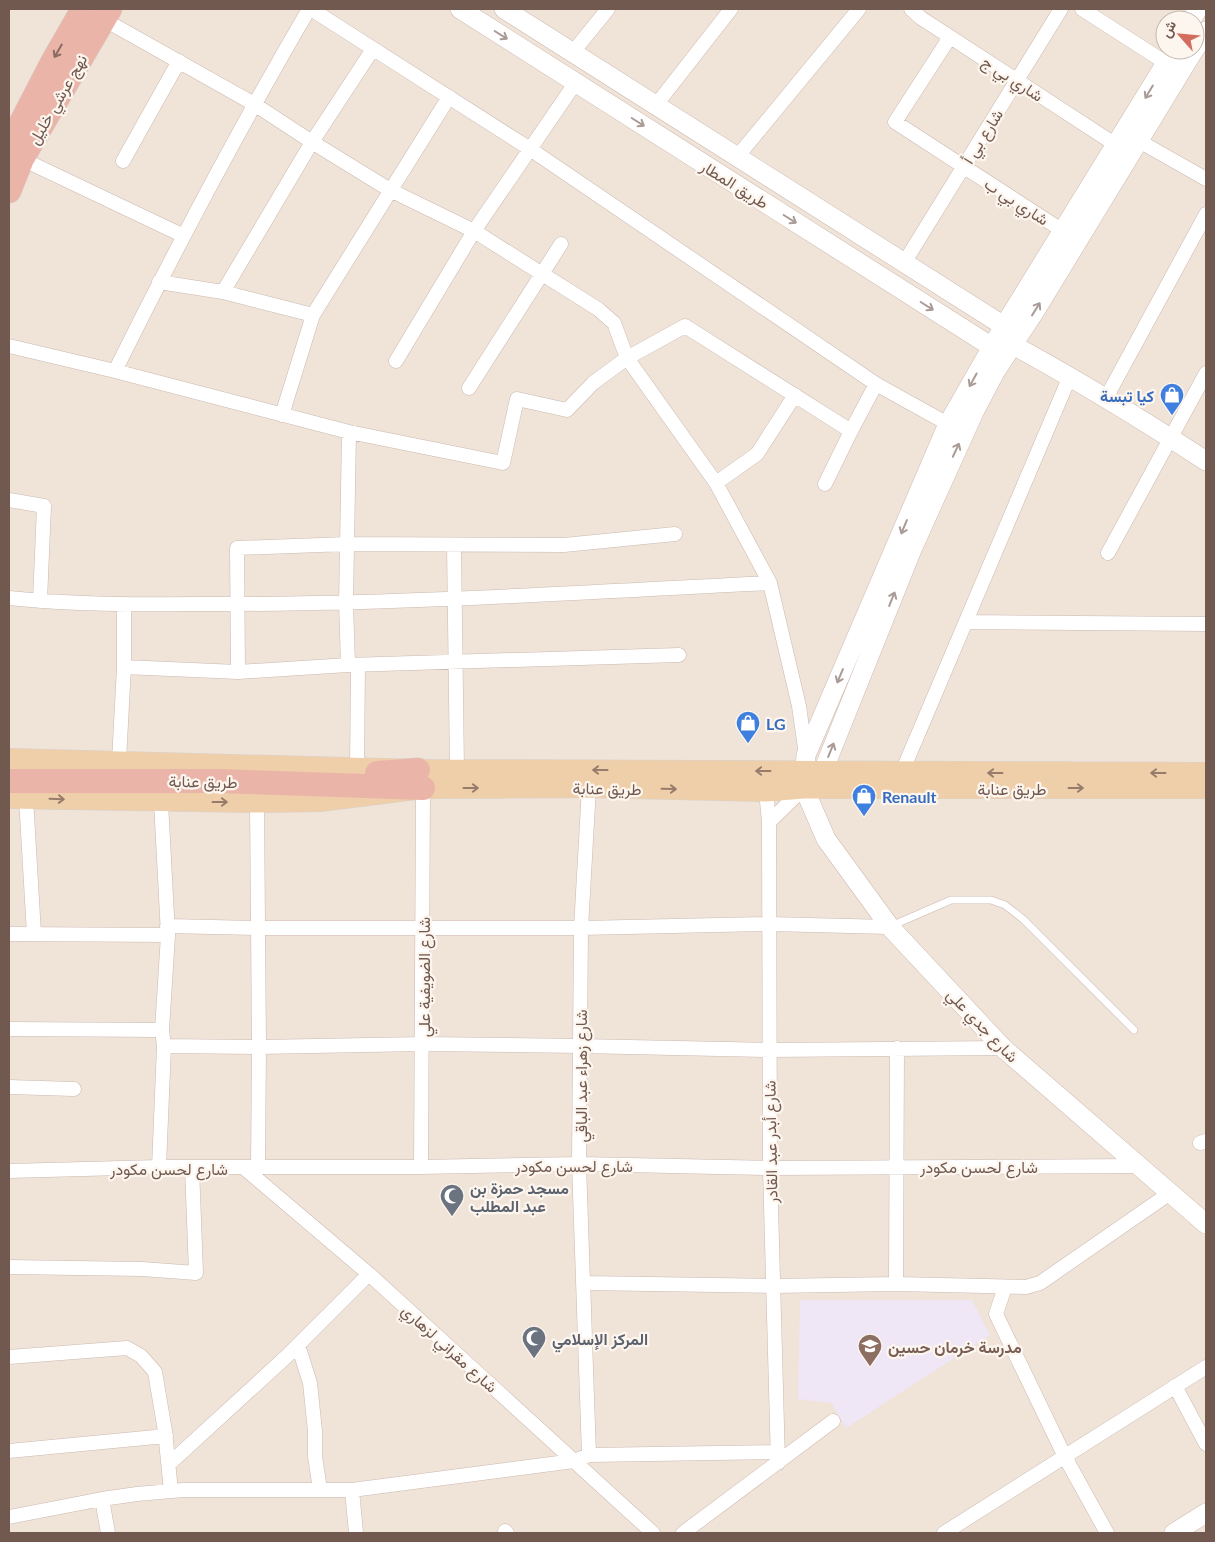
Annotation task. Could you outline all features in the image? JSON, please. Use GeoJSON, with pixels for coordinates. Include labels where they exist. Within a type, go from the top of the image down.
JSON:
{"type":"FeatureCollection","features":[{"type":"Feature","properties":{"kind":"highway","name":"نهج عرشي خليل"},"geometry":{"type":"LineString","coordinates":[[9,191],[16,152],[98,12]]}},
{"type":"Feature","properties":{"kind":"highway","name":"طريق عنابة"},"geometry":{"type":"LineString","coordinates":[[9,770],[371,774],[420,779]]}},
{"type":"Feature","properties":{"kind":"highway","name":"طريق عنابة"},"geometry":{"type":"LineString","coordinates":[[9,781],[420,779]]}},
{"type":"Feature","properties":{"kind":"main road"},"geometry":{"type":"LineString","coordinates":[[9,758],[357,768],[420,779]]}},
{"type":"Feature","properties":{"kind":"main road","name":"طريق عنابة"},"geometry":{"type":"LineString","coordinates":[[420,779],[458,770],[1206,773]]}},
{"type":"Feature","properties":{"kind":"main road","name":"طريق عنابة"},"geometry":{"type":"LineString","coordinates":[[420,779],[589,787],[766,790],[809,772],[1206,788]]}},
{"type":"Feature","properties":{"kind":"main road"},"geometry":{"type":"LineString","coordinates":[[18,798],[161,802],[320,801],[420,779]]}},
{"type":"Feature","properties":{"kind":"street"},"geometry":{"type":"LineString","coordinates":[[115,371],[159,282],[254,104],[310,9],[530,149],[876,384],[948,424]]}},
{"type":"Feature","properties":{"kind":"street","name":"طريق المطار"},"geometry":{"type":"LineString","coordinates":[[460,9],[992,347]]}},
{"type":"Feature","properties":{"kind":"street","name":"طريق المطار"},"geometry":{"type":"LineString","coordinates":[[504,9],[1004,326]]}},
{"type":"Feature","properties":{"kind":"street"},"geometry":{"type":"LineString","coordinates":[[573,52],[608,9]]}},
{"type":"Feature","properties":{"kind":"street"},"geometry":{"type":"LineString","coordinates":[[656,105],[731,9]]}},
{"type":"Feature","properties":{"kind":"street"},"geometry":{"type":"LineString","coordinates":[[737,157],[859,9]]}},
{"type":"Feature","properties":{"kind":"street","name":"شاري بي ج"},"geometry":{"type":"LineString","coordinates":[[910,9],[1116,145]]}},
{"type":"Feature","properties":{"kind":"street","name":"شارع بي أ"},"geometry":{"type":"LineString","coordinates":[[904,263],[1061,9]]}},
{"type":"Feature","properties":{"kind":"street"},"geometry":{"type":"LineString","coordinates":[[1082,9],[1155,49]]}},
{"type":"Feature","properties":{"kind":"street"},"geometry":{"type":"LineString","coordinates":[[98,12],[254,104],[390,190],[474,230],[598,309],[614,323],[627,358],[716,483],[770,582],[799,706],[809,772]]}},
{"type":"Feature","properties":{"kind":"street","name":"شاري بي ب"},"geometry":{"type":"LineString","coordinates":[[950,37],[895,122],[1063,231]]}},
{"type":"Feature","properties":{"kind":"street"},"geometry":{"type":"LineString","coordinates":[[223,292],[312,142],[373,48]]}},
{"type":"Feature","properties":{"kind":"street"},"geometry":{"type":"LineString","coordinates":[[809,772],[948,424],[1004,326],[1168,60]]}},
{"type":"Feature","properties":{"kind":"street"},"geometry":{"type":"LineString","coordinates":[[768,822],[809,772],[974,410],[995,372],[1188,60]]}},
{"type":"Feature","properties":{"kind":"street"},"geometry":{"type":"LineString","coordinates":[[123,161],[179,61]]}},
{"type":"Feature","properties":{"kind":"street"},"geometry":{"type":"LineString","coordinates":[[396,361],[474,230],[576,82]]}},
{"type":"Feature","properties":{"kind":"street"},"geometry":{"type":"LineString","coordinates":[[282,415],[313,315],[449,97]]}},
{"type":"Feature","properties":{"kind":"street"},"geometry":{"type":"LineString","coordinates":[[1139,141],[1206,179]]}},
{"type":"Feature","properties":{"kind":"street"},"geometry":{"type":"LineString","coordinates":[[16,152],[184,236]]}},
{"type":"Feature","properties":{"kind":"street"},"geometry":{"type":"LineString","coordinates":[[1106,398],[1206,214]]}},
{"type":"Feature","properties":{"kind":"street"},"geometry":{"type":"LineString","coordinates":[[470,388],[561,244]]}},
{"type":"Feature","properties":{"kind":"street"},"geometry":{"type":"LineString","coordinates":[[159,282],[223,292],[313,315]]}},
{"type":"Feature","properties":{"kind":"street"},"geometry":{"type":"LineString","coordinates":[[9,346],[115,371],[349,432],[503,463],[517,399],[567,410],[593,383],[627,358],[685,326],[850,431]]}},
{"type":"Feature","properties":{"kind":"street"},"geometry":{"type":"LineString","coordinates":[[1004,326],[1013,345]]}},
{"type":"Feature","properties":{"kind":"street"},"geometry":{"type":"LineString","coordinates":[[992,347],[1013,345],[1070,376],[1206,461]]}},
{"type":"Feature","properties":{"kind":"street"},"geometry":{"type":"LineString","coordinates":[[1108,553],[1206,373]]}},
{"type":"Feature","properties":{"kind":"street"},"geometry":{"type":"LineString","coordinates":[[902,772],[1070,376]]}},
{"type":"Feature","properties":{"kind":"street"},"geometry":{"type":"LineString","coordinates":[[825,484],[850,431],[876,384]]}},
{"type":"Feature","properties":{"kind":"street"},"geometry":{"type":"LineString","coordinates":[[716,483],[756,454],[795,395]]}},
{"type":"Feature","properties":{"kind":"street"},"geometry":{"type":"LineString","coordinates":[[349,432],[346,603],[353,665],[357,768]]}},
{"type":"Feature","properties":{"kind":"street"},"geometry":{"type":"LineString","coordinates":[[9,500],[44,506],[40,601]]}},
{"type":"Feature","properties":{"kind":"street"},"geometry":{"type":"LineString","coordinates":[[238,672],[237,548],[347,544],[564,545],[674,534]]}},
{"type":"Feature","properties":{"kind":"street"},"geometry":{"type":"LineString","coordinates":[[454,545],[458,770]]}},
{"type":"Feature","properties":{"kind":"street"},"geometry":{"type":"LineString","coordinates":[[9,598],[124,604],[346,603],[456,600],[770,582]]}},
{"type":"Feature","properties":{"kind":"street"},"geometry":{"type":"LineString","coordinates":[[119,761],[124,667],[124,604]]}},
{"type":"Feature","properties":{"kind":"street"},"geometry":{"type":"LineString","coordinates":[[966,622],[1206,624]]}},
{"type":"Feature","properties":{"kind":"street"},"geometry":{"type":"LineString","coordinates":[[124,667],[238,672],[353,665],[679,656]]}},
{"type":"Feature","properties":{"kind":"street","name":"شارع جدي علي"},"geometry":{"type":"LineString","coordinates":[[809,772],[826,839],[890,926],[1003,1048],[1206,1224]]}},
{"type":"Feature","properties":{"kind":"street","name":"شارع الضويفية علي"},"geometry":{"type":"LineString","coordinates":[[420,779],[423,928],[421,1166]]}},
{"type":"Feature","properties":{"kind":"street","name":"شارع زهراء عبد الباقي"},"geometry":{"type":"LineString","coordinates":[[589,787],[581,928],[579,1164],[590,1455]]}},
{"type":"Feature","properties":{"kind":"street","name":"شارع أبدر عبد القادر"},"geometry":{"type":"LineString","coordinates":[[766,790],[768,822],[770,1168],[777,1457]]}},
{"type":"Feature","properties":{"kind":"street"},"geometry":{"type":"LineString","coordinates":[[18,798],[34,934]]}},
{"type":"Feature","properties":{"kind":"street"},"geometry":{"type":"LineString","coordinates":[[159,1167],[164,1046],[162,1030],[168,930],[161,802]]}},
{"type":"Feature","properties":{"kind":"street"},"geometry":{"type":"LineString","coordinates":[[257,802],[258,1166]]}},
{"type":"Feature","properties":{"kind":"street"},"geometry":{"type":"LineString","coordinates":[[9,934],[258,928],[581,928],[769,924],[890,926]]}},
{"type":"Feature","properties":{"kind":"street"},"geometry":{"type":"LineString","coordinates":[[9,1029],[162,1030]]}},
{"type":"Feature","properties":{"kind":"street"},"geometry":{"type":"LineString","coordinates":[[164,1046],[259,1047],[423,1044],[770,1050],[1003,1048]]}},
{"type":"Feature","properties":{"kind":"street"},"geometry":{"type":"LineString","coordinates":[[896,1284],[897,1048]]}},
{"type":"Feature","properties":{"kind":"street"},"geometry":{"type":"LineString","coordinates":[[9,1087],[74,1089]]}},
{"type":"Feature","properties":{"kind":"street","name":"شارع لحسن مكودر"},"geometry":{"type":"LineString","coordinates":[[9,1171],[159,1167],[579,1164],[770,1168],[1139,1166]]}},
{"type":"Feature","properties":{"kind":"street"},"geometry":{"type":"LineString","coordinates":[[9,1267],[142,1269],[196,1273],[192,1167]]}},
{"type":"Feature","properties":{"kind":"street","name":"شارع مقراني لزهاري"},"geometry":{"type":"LineString","coordinates":[[243,1167],[368,1274],[653,1533]]}},
{"type":"Feature","properties":{"kind":"street"},"geometry":{"type":"LineString","coordinates":[[584,1283],[773,1286],[896,1284],[1026,1287],[1040,1283],[1170,1193]]}},
{"type":"Feature","properties":{"kind":"street"},"geometry":{"type":"LineString","coordinates":[[169,1464],[298,1346],[368,1274]]}},
{"type":"Feature","properties":{"kind":"street"},"geometry":{"type":"LineString","coordinates":[[1005,1286],[996,1314],[1065,1457],[1107,1533]]}},
{"type":"Feature","properties":{"kind":"street"},"geometry":{"type":"LineString","coordinates":[[298,1346],[310,1383],[315,1432],[315,1456],[320,1490]]}},
{"type":"Feature","properties":{"kind":"street"},"geometry":{"type":"LineString","coordinates":[[9,1357],[127,1348],[141,1356],[155,1372],[166,1436],[171,1491]]}},
{"type":"Feature","properties":{"kind":"street"},"geometry":{"type":"LineString","coordinates":[[944,1533],[1206,1367]]}},
{"type":"Feature","properties":{"kind":"street"},"geometry":{"type":"LineString","coordinates":[[1175,1386],[1206,1444]]}},
{"type":"Feature","properties":{"kind":"street"},"geometry":{"type":"LineString","coordinates":[[683,1533],[777,1457],[833,1421]]}},
{"type":"Feature","properties":{"kind":"street"},"geometry":{"type":"LineString","coordinates":[[9,1451],[166,1436]]}},
{"type":"Feature","properties":{"kind":"street"},"geometry":{"type":"LineString","coordinates":[[9,1517],[102,1499],[171,1491],[352,1490],[574,1461],[590,1455],[777,1457]]}},
{"type":"Feature","properties":{"kind":"street"},"geometry":{"type":"LineString","coordinates":[[352,1490],[356,1533]]}},
{"type":"Feature","properties":{"kind":"street"},"geometry":{"type":"LineString","coordinates":[[102,1499],[108,1533]]}},
{"type":"Feature","properties":{"kind":"street"},"geometry":{"type":"LineString","coordinates":[[1174,1533],[1206,1513]]}},
{"type":"Feature","properties":{"kind":"lane"},"geometry":{"type":"LineString","coordinates":[[890,926],[951,900],[991,900],[1005,905],[1023,919],[1134,1030]]}},
{"type":"Feature","properties":{"kind":"shaded area"},"geometry":{"type":"Polygon","coordinates":[[[9,9],[1206,9],[1206,1533],[9,1533],[9,9]]]}},
{"type":"Feature","properties":{"kind":"shaded area","name":"مدرسة خرمان حسين"},"geometry":{"type":"Polygon","coordinates":[[[800,1300],[972,1300],[990,1335],[846,1428],[831,1403],[798,1399],[800,1300]]]}},
{"type":"Feature","properties":{"kind":"place","name":"كيا تبسة"},"geometry":{"type":"Point","coordinates":[1172,416]}},
{"type":"Feature","properties":{"kind":"place","name":"LG"},"geometry":{"type":"Point","coordinates":[748,744]}},
{"type":"Feature","properties":{"kind":"place","name":"Renault"},"geometry":{"type":"Point","coordinates":[864,817]}},
{"type":"Feature","properties":{"kind":"place","name":"مسجد حمزة بن عبد المطلب"},"geometry":{"type":"Point","coordinates":[452,1217]}},
{"type":"Feature","properties":{"kind":"place","name":"المركز الإسلامي"},"geometry":{"type":"Point","coordinates":[534,1359]}},
{"type":"Feature","properties":{"kind":"place","name":"مدرسة خرمان حسين"},"geometry":{"type":"Point","coordinates":[870,1367]}}]}
